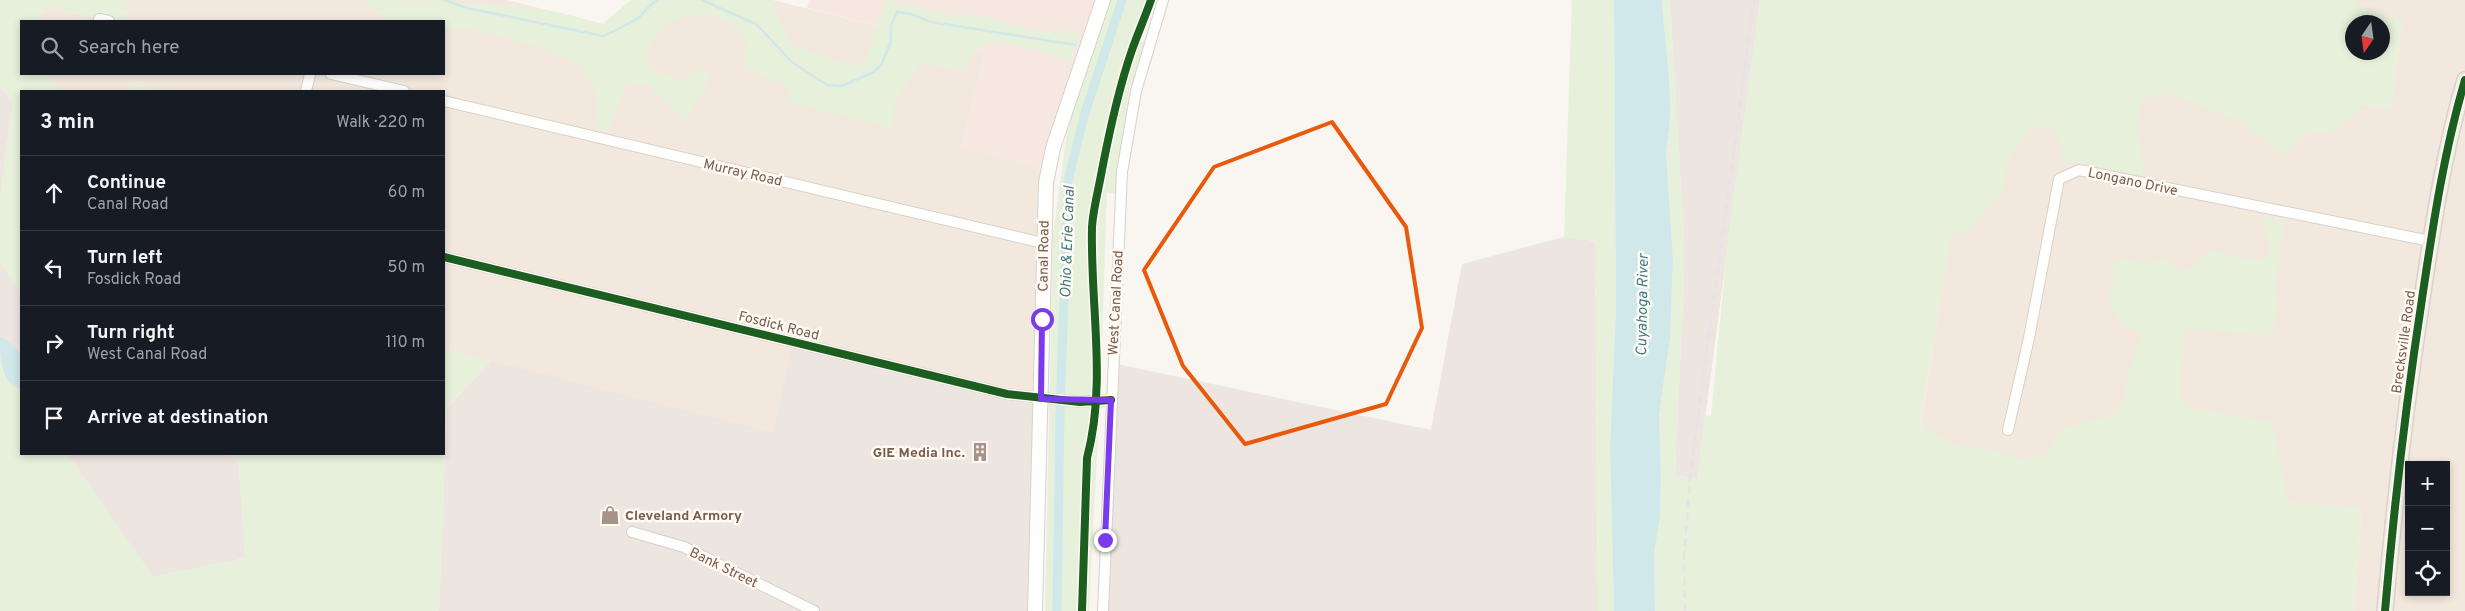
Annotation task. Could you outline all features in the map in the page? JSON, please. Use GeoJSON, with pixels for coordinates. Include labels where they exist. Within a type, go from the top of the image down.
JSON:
{"type":"FeatureCollection","features":[{"type":"Feature","properties":{"kind":"main road","name":"Canal Road"},"geometry":{"type":"LineString","coordinates":[[1035,611],[1047,400],[1043,243],[1046,183],[1053,148],[1103,0]]}},
{"type":"Feature","properties":{"kind":"main road","name":"Brecksville Road"},"geometry":{"type":"LineString","coordinates":[[2385,611],[2395,494],[2430,241],[2447,151],[2465,80]]}},
{"type":"Feature","properties":{"kind":"street","name":"West Canal Road"},"geometry":{"type":"LineString","coordinates":[[1103,611],[1122,172],[1136,91],[1163,0]]}},
{"type":"Feature","properties":{"kind":"street"},"geometry":{"type":"LineString","coordinates":[[306,90],[310,75]]}},
{"type":"Feature","properties":{"kind":"street"},"geometry":{"type":"LineString","coordinates":[[335,75],[400,90]]}},
{"type":"Feature","properties":{"kind":"street","name":"Murray Road"},"geometry":{"type":"LineString","coordinates":[[445,101],[1043,243]]}},
{"type":"Feature","properties":{"kind":"street","name":"Longano Drive"},"geometry":{"type":"LineString","coordinates":[[2008,430],[2029,338],[2059,179],[2079,170],[2430,241]]}},
{"type":"Feature","properties":{"kind":"street","name":"Fosdick Road"},"geometry":{"type":"LineString","coordinates":[[445,257],[1008,394],[1047,400],[1080,402],[1111,400]]}},
{"type":"Feature","properties":{"kind":"street","name":"Bank Street"},"geometry":{"type":"LineString","coordinates":[[632,532],[684,547],[814,611]]}},
{"type":"Feature","properties":{"kind":"highlighted area"},"geometry":{"type":"Polygon","coordinates":[[[1332,122],[1406,227],[1422,328],[1386,404],[1245,444],[1183,366],[1144,270],[1214,167],[1332,122]]]}},
{"type":"Feature","properties":{"kind":"shaded area"},"geometry":{"type":"Polygon","coordinates":[[[128,0],[507,0],[603,24],[631,0],[773,0],[985,53],[962,146],[1048,170],[1041,399],[774,432],[445,350],[445,90],[57,90],[49,75],[445,75],[445,20],[124,20],[128,0]]]}},
{"type":"Feature","properties":{"kind":"shaded area"},"geometry":{"type":"Polygon","coordinates":[[[809,0],[1103,0],[1048,170],[962,146],[985,53],[807,8],[809,0]]]}},
{"type":"Feature","properties":{"kind":"shaded area"},"geometry":{"type":"Polygon","coordinates":[[[1670,0],[1760,0],[1697,480],[1675,475],[1685,255],[1670,0]]]}},
{"type":"Feature","properties":{"kind":"shaded area"},"geometry":{"type":"Polygon","coordinates":[[[2340,0],[2465,0],[2465,611],[2354,611],[2362,509],[2287,502],[2144,399],[2055,497],[1914,467],[1981,41],[2391,109],[2400,37],[2390,29],[2390,15],[2369,15],[2340,0]]]}},
{"type":"Feature","properties":{"kind":"shaded area"},"geometry":{"type":"Polygon","coordinates":[[[45,6],[106,20],[41,20],[45,6]]]}},
{"type":"Feature","properties":{"kind":"shaded area"},"geometry":{"type":"Polygon","coordinates":[[[0,86],[13,102],[0,197],[0,86]]]}},
{"type":"Feature","properties":{"kind":"shaded area"},"geometry":{"type":"Polygon","coordinates":[[[1564,237],[1595,241],[1598,611],[1103,611],[1112,363],[1431,430],[1462,264],[1564,237]]]}},
{"type":"Feature","properties":{"kind":"shaded area"},"geometry":{"type":"Polygon","coordinates":[[[0,262],[20,291],[20,387],[0,358],[0,262]]]}},
{"type":"Feature","properties":{"kind":"shaded area"},"geometry":{"type":"Polygon","coordinates":[[[793,342],[1041,399],[1035,611],[439,611],[447,408],[491,361],[774,432],[793,342]]]}},
{"type":"Feature","properties":{"kind":"shaded area"},"geometry":{"type":"Polygon","coordinates":[[[68,455],[231,455],[239,466],[245,558],[153,577],[68,455]]]}},
{"type":"Feature","properties":{"kind":"green space"},"geometry":{"type":"Polygon","coordinates":[[[0,0],[128,0],[124,20],[105,20],[45,6],[41,20],[20,20],[20,75],[49,75],[57,90],[20,90],[20,291],[0,262],[0,197],[13,102],[0,86],[0,0]]]}},
{"type":"Feature","properties":{"kind":"green space"},"geometry":{"type":"Polygon","coordinates":[[[362,0],[504,5],[551,11],[603,24],[631,0],[770,0],[790,44],[830,59],[859,66],[865,61],[886,0],[958,16],[974,14],[1038,31],[1066,30],[1080,35],[1071,61],[1013,44],[991,43],[983,45],[977,50],[964,70],[950,70],[922,62],[895,103],[892,128],[785,101],[791,91],[783,84],[746,69],[745,55],[747,43],[738,27],[708,16],[681,18],[669,23],[659,32],[651,43],[646,58],[653,69],[684,81],[693,73],[705,69],[710,75],[695,105],[684,121],[657,95],[650,84],[627,84],[608,132],[595,124],[598,99],[580,65],[541,48],[470,28],[445,29],[445,20],[390,20],[362,0]]]}},
{"type":"Feature","properties":{"kind":"green space"},"geometry":{"type":"Polygon","coordinates":[[[1109,0],[1148,0],[1135,39],[1149,44],[1136,86],[1130,85],[1115,193],[1107,193],[1100,397],[1094,413],[1099,413],[1089,611],[1045,611],[1053,235],[1070,110],[1109,0]]]}},
{"type":"Feature","properties":{"kind":"green space"},"geometry":{"type":"Polygon","coordinates":[[[1572,0],[1614,0],[1616,311],[1610,446],[1614,611],[1598,611],[1595,241],[1564,237],[1572,0]]]}},
{"type":"Feature","properties":{"kind":"green space"},"geometry":{"type":"Polygon","coordinates":[[[1662,0],[1670,0],[1685,255],[1675,474],[1697,479],[1705,415],[1711,416],[1729,228],[1760,0],[2353,0],[2359,6],[2385,15],[2345,15],[2345,60],[2390,60],[2390,17],[2406,22],[2400,37],[2391,109],[2363,104],[2354,116],[2329,133],[2309,133],[2284,155],[2240,122],[2167,93],[2141,99],[2137,125],[2144,177],[2129,175],[2090,163],[2063,163],[2062,147],[2053,125],[2033,128],[2011,153],[2004,190],[1983,216],[1967,231],[1951,235],[1920,425],[1954,444],[1992,450],[2022,459],[2045,455],[2062,428],[2103,418],[2117,412],[2124,397],[2127,378],[2142,333],[2123,325],[2111,307],[2110,294],[2114,271],[2111,263],[2122,259],[2150,264],[2161,257],[2179,271],[2194,265],[2213,250],[2235,258],[2262,260],[2269,254],[2269,241],[2264,226],[2266,216],[2285,223],[2275,286],[2277,305],[2275,330],[2266,335],[2184,328],[2180,395],[2185,407],[2272,422],[2288,502],[2362,509],[2354,611],[1655,611],[1654,554],[1660,517],[1661,476],[1659,415],[1670,339],[1673,260],[1666,151],[1670,113],[1669,76],[1662,0]]]}},
{"type":"Feature","properties":{"kind":"green space"},"geometry":{"type":"Polygon","coordinates":[[[133,83],[164,90],[130,90],[133,83]]]}},
{"type":"Feature","properties":{"kind":"green space"},"geometry":{"type":"Polygon","coordinates":[[[445,350],[491,361],[447,408],[439,611],[0,611],[0,358],[20,387],[20,455],[68,455],[153,577],[245,558],[239,466],[231,455],[445,455],[445,350]]]}},
{"type":"Feature","properties":{"kind":"water","name":"Cuyahoga River"},"geometry":{"type":"Polygon","coordinates":[[[1614,0],[1662,0],[1669,76],[1670,113],[1666,151],[1673,260],[1670,339],[1659,415],[1661,476],[1660,517],[1654,554],[1655,611],[1614,611],[1610,446],[1616,311],[1614,0]]]}},
{"type":"Feature","properties":{"kind":"water"},"geometry":{"type":"Polygon","coordinates":[[[0,337],[6,339],[20,353],[20,389],[14,386],[5,375],[0,352],[0,337]]]}},
{"type":"Feature","properties":{"kind":"waterway"},"geometry":{"type":"LineString","coordinates":[[444,0],[467,8],[603,36],[638,18],[658,0]]}},
{"type":"Feature","properties":{"kind":"waterway"},"geometry":{"type":"LineString","coordinates":[[702,0],[756,24],[792,62],[828,85],[842,86],[874,72],[881,65],[891,41],[891,26],[897,12],[911,14],[931,22],[1076,45]]}},
{"type":"Feature","properties":{"kind":"waterway","name":"Ohio & Erie Canal"},"geometry":{"type":"LineString","coordinates":[[1057,611],[1060,412],[1068,181],[1084,116],[1122,0]]}},
{"type":"Feature","properties":{"kind":"railway"},"geometry":{"type":"LineString","coordinates":[[1685,611],[1684,558],[1690,477],[1754,0]]}},
{"type":"Feature","properties":{"kind":"cycle path"},"geometry":{"type":"LineString","coordinates":[[1082,611],[1087,458],[1093,430],[1097,372],[1092,256],[1094,208],[1118,96],[1132,50],[1151,0]]}},
{"type":"Feature","properties":{"kind":"cycle path"},"geometry":{"type":"LineString","coordinates":[[2385,611],[2401,455],[2426,271],[2445,161],[2465,80]]}},
{"type":"Feature","properties":{"kind":"cycle path"},"geometry":{"type":"LineString","coordinates":[[445,257],[1007,394],[1080,402],[1111,400]]}},
{"type":"Feature","properties":{"kind":"place","name":"GIE Media Inc."},"geometry":{"type":"Point","coordinates":[980,452]}},
{"type":"Feature","properties":{"kind":"place","name":"Cleveland Armory"},"geometry":{"type":"Point","coordinates":[610,515]}},
{"type":"Feature","properties":{"kind":"route"},"geometry":{"type":"LineString","coordinates":[[1042,319],[1041,399],[1080,402],[1111,400],[1105,540]]}}]}
